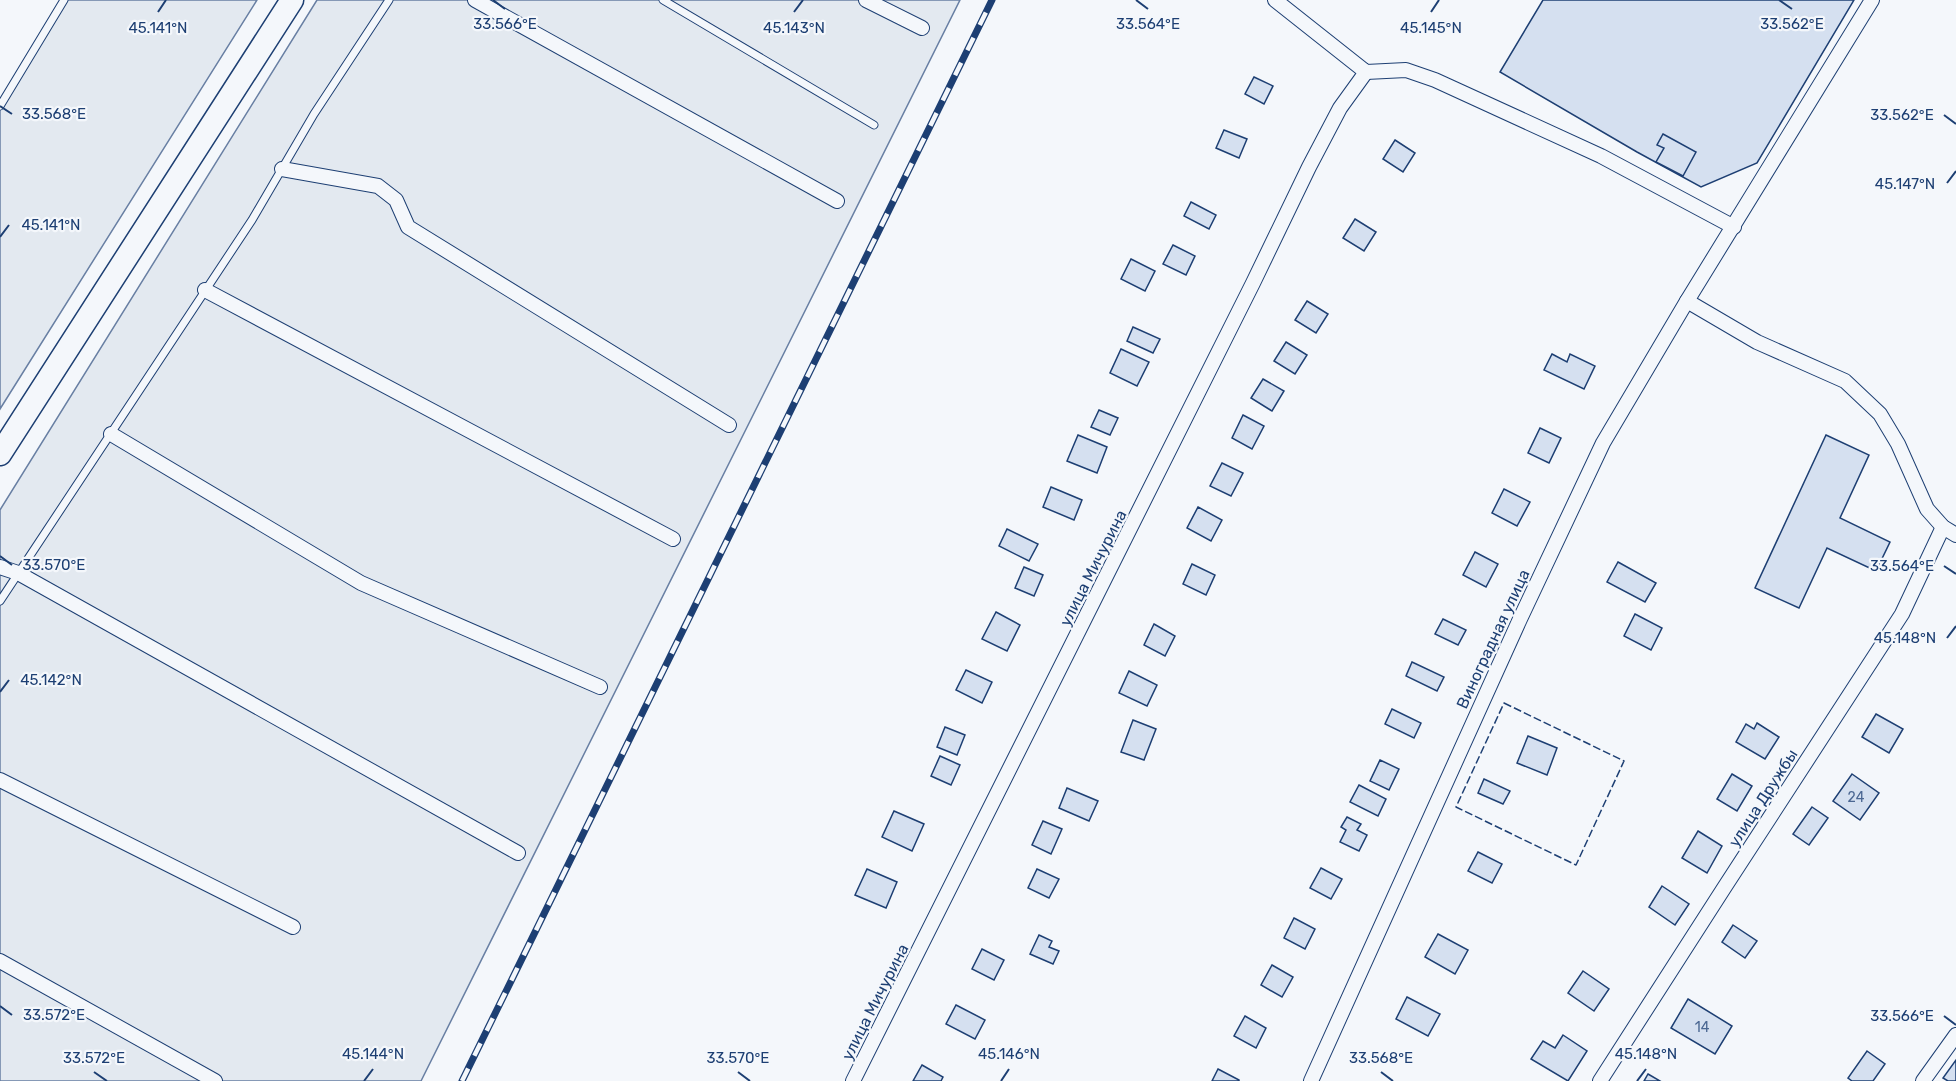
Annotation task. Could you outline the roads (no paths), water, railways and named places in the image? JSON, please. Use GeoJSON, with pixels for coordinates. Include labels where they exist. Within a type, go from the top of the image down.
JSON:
{"type":"FeatureCollection","features":[{"type":"Feature","properties":{"kind":"main road"},"geometry":{"type":"LineString","coordinates":[[0,454],[292,0]]}},
{"type":"Feature","properties":{"kind":"street"},"geometry":{"type":"LineString","coordinates":[[475,0],[837,201]]}},
{"type":"Feature","properties":{"kind":"street"},"geometry":{"type":"LineString","coordinates":[[866,0],[922,28]]}},
{"type":"Feature","properties":{"kind":"street"},"geometry":{"type":"LineString","coordinates":[[1275,0],[1366,72],[1406,70],[1435,80],[1601,156],[1734,227]]}},
{"type":"Feature","properties":{"kind":"street","name":"Виноградная улица"},"geometry":{"type":"LineString","coordinates":[[1311,1081],[1603,443],[1687,301],[1872,0]]}},
{"type":"Feature","properties":{"kind":"street","name":"улица Мичурина"},"geometry":{"type":"LineString","coordinates":[[853,1081],[1243,304],[1309,167],[1340,108],[1366,72]]}},
{"type":"Feature","properties":{"kind":"street"},"geometry":{"type":"LineString","coordinates":[[282,169],[378,186],[396,200],[408,227],[729,425]]}},
{"type":"Feature","properties":{"kind":"street"},"geometry":{"type":"LineString","coordinates":[[205,290],[673,539]]}},
{"type":"Feature","properties":{"kind":"street"},"geometry":{"type":"LineString","coordinates":[[1687,301],[1757,342],[1845,381],[1880,414],[1898,444],[1927,509],[1942,526],[1956,534]]}},
{"type":"Feature","properties":{"kind":"street"},"geometry":{"type":"LineString","coordinates":[[111,434],[361,583],[600,687]]}},
{"type":"Feature","properties":{"kind":"street","name":"улица Дружбы"},"geometry":{"type":"LineString","coordinates":[[1600,1081],[1902,614],[1942,526]]}},
{"type":"Feature","properties":{"kind":"street"},"geometry":{"type":"LineString","coordinates":[[0,567],[18,573],[518,853]]}},
{"type":"Feature","properties":{"kind":"street"},"geometry":{"type":"LineString","coordinates":[[0,780],[293,927]]}},
{"type":"Feature","properties":{"kind":"street"},"geometry":{"type":"LineString","coordinates":[[0,960],[215,1081]]}},
{"type":"Feature","properties":{"kind":"street"},"geometry":{"type":"LineString","coordinates":[[1923,1081],[1956,1035]]}},
{"type":"Feature","properties":{"kind":"lane"},"geometry":{"type":"LineString","coordinates":[[0,106],[64,0]]}},
{"type":"Feature","properties":{"kind":"lane"},"geometry":{"type":"LineString","coordinates":[[0,601],[252,220],[314,114],[389,0]]}},
{"type":"Feature","properties":{"kind":"lane"},"geometry":{"type":"LineString","coordinates":[[663,0],[874,125]]}},
{"type":"Feature","properties":{"kind":"railway"},"geometry":{"type":"LineString","coordinates":[[462,1081],[992,0]]}}]}
